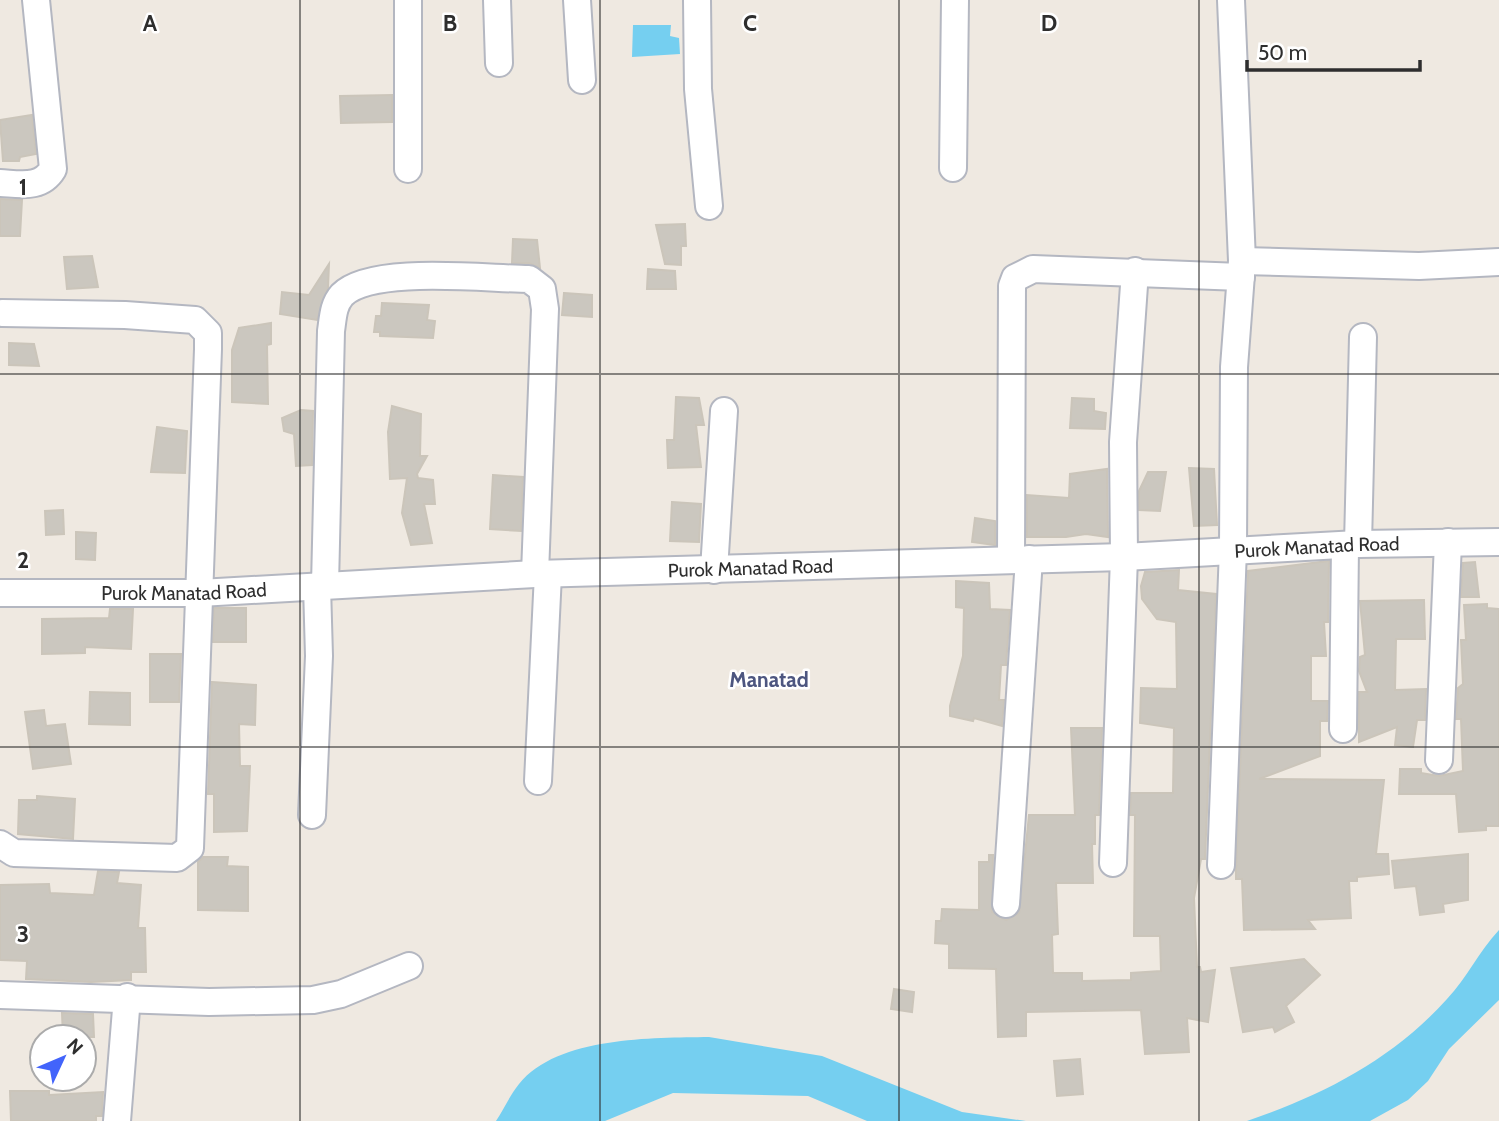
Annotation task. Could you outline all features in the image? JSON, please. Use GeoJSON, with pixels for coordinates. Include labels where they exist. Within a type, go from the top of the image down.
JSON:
{"type":"FeatureCollection","features":[{"type":"Feature","properties":{"kind":"street"},"geometry":{"type":"LineString","coordinates":[[0,183],[37,184],[48,177],[53,169],[36,0]]}},
{"type":"Feature","properties":{"kind":"street"},"geometry":{"type":"LineString","coordinates":[[408,0],[408,169]]}},
{"type":"Feature","properties":{"kind":"street"},"geometry":{"type":"LineString","coordinates":[[497,0],[499,63]]}},
{"type":"Feature","properties":{"kind":"street"},"geometry":{"type":"LineString","coordinates":[[577,0],[582,80]]}},
{"type":"Feature","properties":{"kind":"street"},"geometry":{"type":"LineString","coordinates":[[697,0],[698,89],[709,206]]}},
{"type":"Feature","properties":{"kind":"street"},"geometry":{"type":"LineString","coordinates":[[953,169],[955,0]]}},
{"type":"Feature","properties":{"kind":"street"},"geometry":{"type":"LineString","coordinates":[[1221,865],[1233,549],[1234,367],[1242,269],[1231,0]]}},
{"type":"Feature","properties":{"kind":"street"},"geometry":{"type":"LineString","coordinates":[[1006,904],[1020,559],[1011,326],[1012,286],[1015,278],[1033,269],[1135,271],[1499,262]]}},
{"type":"Feature","properties":{"kind":"street"},"geometry":{"type":"LineString","coordinates":[[1113,863],[1124,557],[1123,442],[1135,271]]}},
{"type":"Feature","properties":{"kind":"street"},"geometry":{"type":"LineString","coordinates":[[312,815],[331,331],[335,307],[344,294],[396,276],[529,279],[537,282],[542,289],[545,309],[538,781]]}},
{"type":"Feature","properties":{"kind":"street"},"geometry":{"type":"LineString","coordinates":[[0,844],[14,853],[177,858],[184,856],[190,848],[208,349],[208,332],[195,320],[125,315],[2,313]]}},
{"type":"Feature","properties":{"kind":"street"},"geometry":{"type":"LineString","coordinates":[[1343,729],[1363,337]]}},
{"type":"Feature","properties":{"kind":"street"},"geometry":{"type":"LineString","coordinates":[[714,570],[724,411]]}},
{"type":"Feature","properties":{"kind":"street"},"geometry":{"type":"LineString","coordinates":[[1439,760],[1448,542]]}},
{"type":"Feature","properties":{"kind":"street","name":"Purok Manatad Road"},"geometry":{"type":"LineString","coordinates":[[0,593],[200,593],[541,574],[1124,557],[1352,544],[1499,542]]}},
{"type":"Feature","properties":{"kind":"street"},"geometry":{"type":"LineString","coordinates":[[0,995],[127,997],[209,1002],[313,1000],[341,994],[409,966]]}},
{"type":"Feature","properties":{"kind":"street"},"geometry":{"type":"LineString","coordinates":[[117,1121],[127,997]]}},
{"type":"Feature","properties":{"kind":"water"},"geometry":{"type":"Polygon","coordinates":[[[633,25],[671,25],[670,36],[679,38],[680,54],[632,57],[633,25]]]}},
{"type":"Feature","properties":{"kind":"water"},"geometry":{"type":"Polygon","coordinates":[[[1499,930],[1499,1000],[1449,1049],[1428,1081],[1408,1100],[1370,1121],[1247,1121],[1303,1100],[1380,1058],[1426,1021],[1454,991],[1499,930]]]}},
{"type":"Feature","properties":{"kind":"water"},"geometry":{"type":"Polygon","coordinates":[[[709,1037],[822,1056],[962,1112],[1026,1121],[867,1121],[808,1096],[673,1093],[605,1121],[496,1121],[519,1084],[536,1068],[557,1057],[581,1048],[608,1043],[709,1037]]]}},
{"type":"Feature","properties":{"kind":"building"},"geometry":{"type":"Polygon","coordinates":[[[392,95],[392,122],[341,123],[340,96],[392,95]]]}},
{"type":"Feature","properties":{"kind":"building"},"geometry":{"type":"Polygon","coordinates":[[[32,115],[36,154],[20,157],[19,161],[3,161],[0,120],[32,115]]]}},
{"type":"Feature","properties":{"kind":"building"},"geometry":{"type":"Polygon","coordinates":[[[0,199],[22,200],[20,236],[0,236],[0,199]]]}},
{"type":"Feature","properties":{"kind":"building"},"geometry":{"type":"Polygon","coordinates":[[[685,224],[686,246],[681,246],[681,265],[665,264],[656,225],[685,224]]]}},
{"type":"Feature","properties":{"kind":"building"},"geometry":{"type":"Polygon","coordinates":[[[513,239],[537,240],[540,268],[529,263],[512,263],[513,239]]]}},
{"type":"Feature","properties":{"kind":"building"},"geometry":{"type":"Polygon","coordinates":[[[92,256],[98,287],[67,289],[64,257],[92,256]]]}},
{"type":"Feature","properties":{"kind":"building"},"geometry":{"type":"Polygon","coordinates":[[[329,264],[328,288],[317,320],[280,314],[282,292],[309,295],[329,264]]]}},
{"type":"Feature","properties":{"kind":"building"},"geometry":{"type":"Polygon","coordinates":[[[648,269],[675,271],[676,289],[647,289],[648,269]]]}},
{"type":"Feature","properties":{"kind":"building"},"geometry":{"type":"Polygon","coordinates":[[[564,293],[592,295],[592,317],[562,315],[564,293]]]}},
{"type":"Feature","properties":{"kind":"building"},"geometry":{"type":"Polygon","coordinates":[[[382,303],[429,305],[427,320],[435,321],[433,338],[380,336],[380,332],[374,332],[376,316],[381,316],[382,303]]]}},
{"type":"Feature","properties":{"kind":"building"},"geometry":{"type":"Polygon","coordinates":[[[271,323],[271,344],[267,345],[268,404],[232,402],[232,350],[239,328],[271,323]]]}},
{"type":"Feature","properties":{"kind":"building"},"geometry":{"type":"Polygon","coordinates":[[[9,343],[34,344],[39,366],[9,365],[9,343]]]}},
{"type":"Feature","properties":{"kind":"building"},"geometry":{"type":"Polygon","coordinates":[[[676,397],[699,398],[704,425],[696,425],[701,467],[668,468],[667,440],[674,440],[676,397]]]}},
{"type":"Feature","properties":{"kind":"building"},"geometry":{"type":"Polygon","coordinates":[[[1072,398],[1094,399],[1094,411],[1106,413],[1105,429],[1070,428],[1072,398]]]}},
{"type":"Feature","properties":{"kind":"building"},"geometry":{"type":"Polygon","coordinates":[[[392,406],[421,414],[420,456],[427,456],[417,474],[418,478],[433,480],[435,504],[424,504],[432,543],[411,545],[402,513],[407,478],[390,479],[388,432],[392,406]]]}},
{"type":"Feature","properties":{"kind":"building"},"geometry":{"type":"Polygon","coordinates":[[[301,410],[313,411],[312,465],[296,466],[294,434],[284,431],[282,418],[301,410]]]}},
{"type":"Feature","properties":{"kind":"building"},"geometry":{"type":"Polygon","coordinates":[[[157,427],[187,431],[185,473],[151,472],[157,427]]]}},
{"type":"Feature","properties":{"kind":"building"},"geometry":{"type":"Polygon","coordinates":[[[1189,468],[1214,469],[1217,525],[1194,526],[1189,468]]]}},
{"type":"Feature","properties":{"kind":"building"},"geometry":{"type":"Polygon","coordinates":[[[1107,469],[1108,537],[1086,534],[1027,537],[1027,495],[1069,498],[1070,474],[1107,469]]]}},
{"type":"Feature","properties":{"kind":"building"},"geometry":{"type":"Polygon","coordinates":[[[1148,472],[1166,472],[1160,511],[1139,510],[1139,491],[1148,472]]]}},
{"type":"Feature","properties":{"kind":"building"},"geometry":{"type":"Polygon","coordinates":[[[493,475],[523,477],[521,531],[490,529],[493,475]]]}},
{"type":"Feature","properties":{"kind":"building"},"geometry":{"type":"Polygon","coordinates":[[[672,502],[701,504],[699,542],[670,541],[672,502]]]}},
{"type":"Feature","properties":{"kind":"building"},"geometry":{"type":"Polygon","coordinates":[[[63,510],[64,534],[46,535],[45,511],[63,510]]]}},
{"type":"Feature","properties":{"kind":"building"},"geometry":{"type":"Polygon","coordinates":[[[975,518],[995,521],[995,545],[972,542],[975,518]]]}},
{"type":"Feature","properties":{"kind":"building"},"geometry":{"type":"Polygon","coordinates":[[[76,532],[96,533],[95,560],[76,559],[76,532]]]}},
{"type":"Feature","properties":{"kind":"building"},"geometry":{"type":"Polygon","coordinates":[[[1329,561],[1328,622],[1324,622],[1326,656],[1311,656],[1311,701],[1328,701],[1327,721],[1320,721],[1320,756],[1259,779],[1384,780],[1376,854],[1388,854],[1389,874],[1357,877],[1357,881],[1349,881],[1351,918],[1308,920],[1315,929],[1244,930],[1242,879],[1236,879],[1236,870],[1248,571],[1329,561]]]}},
{"type":"Feature","properties":{"kind":"building"},"geometry":{"type":"Polygon","coordinates":[[[1475,562],[1479,597],[1461,597],[1463,563],[1475,562]]]}},
{"type":"Feature","properties":{"kind":"building"},"geometry":{"type":"Polygon","coordinates":[[[1179,570],[1178,590],[1216,594],[1205,859],[1201,859],[1194,898],[1197,967],[1200,967],[1201,972],[1215,970],[1208,1022],[1187,1018],[1189,1052],[1145,1054],[1141,1010],[1026,1012],[1026,1036],[998,1037],[996,969],[949,968],[949,944],[935,943],[936,921],[941,921],[942,909],[979,910],[979,862],[989,862],[989,855],[993,855],[992,912],[1006,920],[1019,913],[1029,815],[1075,815],[1071,728],[1102,728],[1099,815],[1095,815],[1095,844],[1092,844],[1093,883],[1056,883],[1058,934],[1052,935],[1053,973],[1082,973],[1082,981],[1131,980],[1131,973],[1161,971],[1160,936],[1134,936],[1135,815],[1130,815],[1131,793],[1173,793],[1174,728],[1140,723],[1141,688],[1177,689],[1176,622],[1157,619],[1142,599],[1141,586],[1145,572],[1179,570]]]}},
{"type":"Feature","properties":{"kind":"building"},"geometry":{"type":"Polygon","coordinates":[[[956,581],[989,583],[990,609],[1010,610],[1006,665],[1001,665],[999,700],[1004,700],[1002,726],[974,718],[973,721],[950,716],[950,706],[963,656],[964,608],[956,607],[956,581]]]}},
{"type":"Feature","properties":{"kind":"building"},"geometry":{"type":"Polygon","coordinates":[[[1424,600],[1425,639],[1396,639],[1395,690],[1426,689],[1425,720],[1417,720],[1413,747],[1395,745],[1397,727],[1359,742],[1359,692],[1367,692],[1359,671],[1360,657],[1365,655],[1360,601],[1424,600]]]}},
{"type":"Feature","properties":{"kind":"building"},"geometry":{"type":"Polygon","coordinates":[[[1487,604],[1487,608],[1499,609],[1499,826],[1459,832],[1456,794],[1399,794],[1400,769],[1421,769],[1421,773],[1439,776],[1463,771],[1461,719],[1456,719],[1458,688],[1463,684],[1461,640],[1466,640],[1464,605],[1487,604]]]}},
{"type":"Feature","properties":{"kind":"building"},"geometry":{"type":"Polygon","coordinates":[[[214,608],[246,608],[246,642],[213,642],[214,608]]]}},
{"type":"Feature","properties":{"kind":"building"},"geometry":{"type":"Polygon","coordinates":[[[110,609],[133,609],[131,649],[85,647],[85,653],[42,654],[42,619],[109,618],[110,609]]]}},
{"type":"Feature","properties":{"kind":"building"},"geometry":{"type":"Polygon","coordinates":[[[150,654],[181,654],[179,702],[150,702],[150,654]]]}},
{"type":"Feature","properties":{"kind":"building"},"geometry":{"type":"Polygon","coordinates":[[[212,682],[256,685],[255,725],[239,724],[240,766],[250,766],[247,831],[214,832],[214,794],[208,794],[212,682]]]}},
{"type":"Feature","properties":{"kind":"building"},"geometry":{"type":"Polygon","coordinates":[[[90,692],[130,693],[130,725],[89,724],[90,692]]]}},
{"type":"Feature","properties":{"kind":"building"},"geometry":{"type":"Polygon","coordinates":[[[44,710],[46,726],[65,724],[71,764],[33,769],[25,712],[44,710]]]}},
{"type":"Feature","properties":{"kind":"building"},"geometry":{"type":"Polygon","coordinates":[[[37,796],[75,799],[73,839],[18,834],[19,800],[37,800],[37,796]]]}},
{"type":"Feature","properties":{"kind":"building"},"geometry":{"type":"Polygon","coordinates":[[[1468,854],[1468,900],[1443,904],[1444,912],[1420,915],[1416,886],[1395,888],[1392,861],[1468,854]]]}},
{"type":"Feature","properties":{"kind":"building"},"geometry":{"type":"Polygon","coordinates":[[[203,857],[228,857],[227,866],[248,867],[248,911],[198,910],[198,862],[203,857]]]}},
{"type":"Feature","properties":{"kind":"building"},"geometry":{"type":"Polygon","coordinates":[[[98,871],[119,872],[117,883],[141,885],[138,928],[145,928],[146,972],[131,972],[131,980],[91,982],[26,979],[27,961],[0,960],[0,885],[49,884],[50,893],[94,895],[98,871]]]}},
{"type":"Feature","properties":{"kind":"building"},"geometry":{"type":"Polygon","coordinates":[[[1304,959],[1320,975],[1286,1006],[1294,1022],[1275,1032],[1273,1027],[1243,1032],[1231,968],[1304,959]]]}},
{"type":"Feature","properties":{"kind":"building"},"geometry":{"type":"Polygon","coordinates":[[[894,989],[914,992],[912,1012],[891,1009],[894,989]]]}},
{"type":"Feature","properties":{"kind":"building"},"geometry":{"type":"Polygon","coordinates":[[[62,1013],[93,1014],[93,1023],[62,1023],[62,1013]]]}},
{"type":"Feature","properties":{"kind":"building"},"geometry":{"type":"Polygon","coordinates":[[[1080,1059],[1083,1094],[1057,1096],[1054,1061],[1080,1059]]]}},
{"type":"Feature","properties":{"kind":"building"},"geometry":{"type":"Polygon","coordinates":[[[10,1091],[49,1095],[103,1092],[102,1116],[96,1116],[96,1121],[11,1121],[10,1091]]]}},
{"type":"Feature","properties":{"kind":"district","name":"Manatad"},"geometry":{"type":"Point","coordinates":[769,679]}}]}
